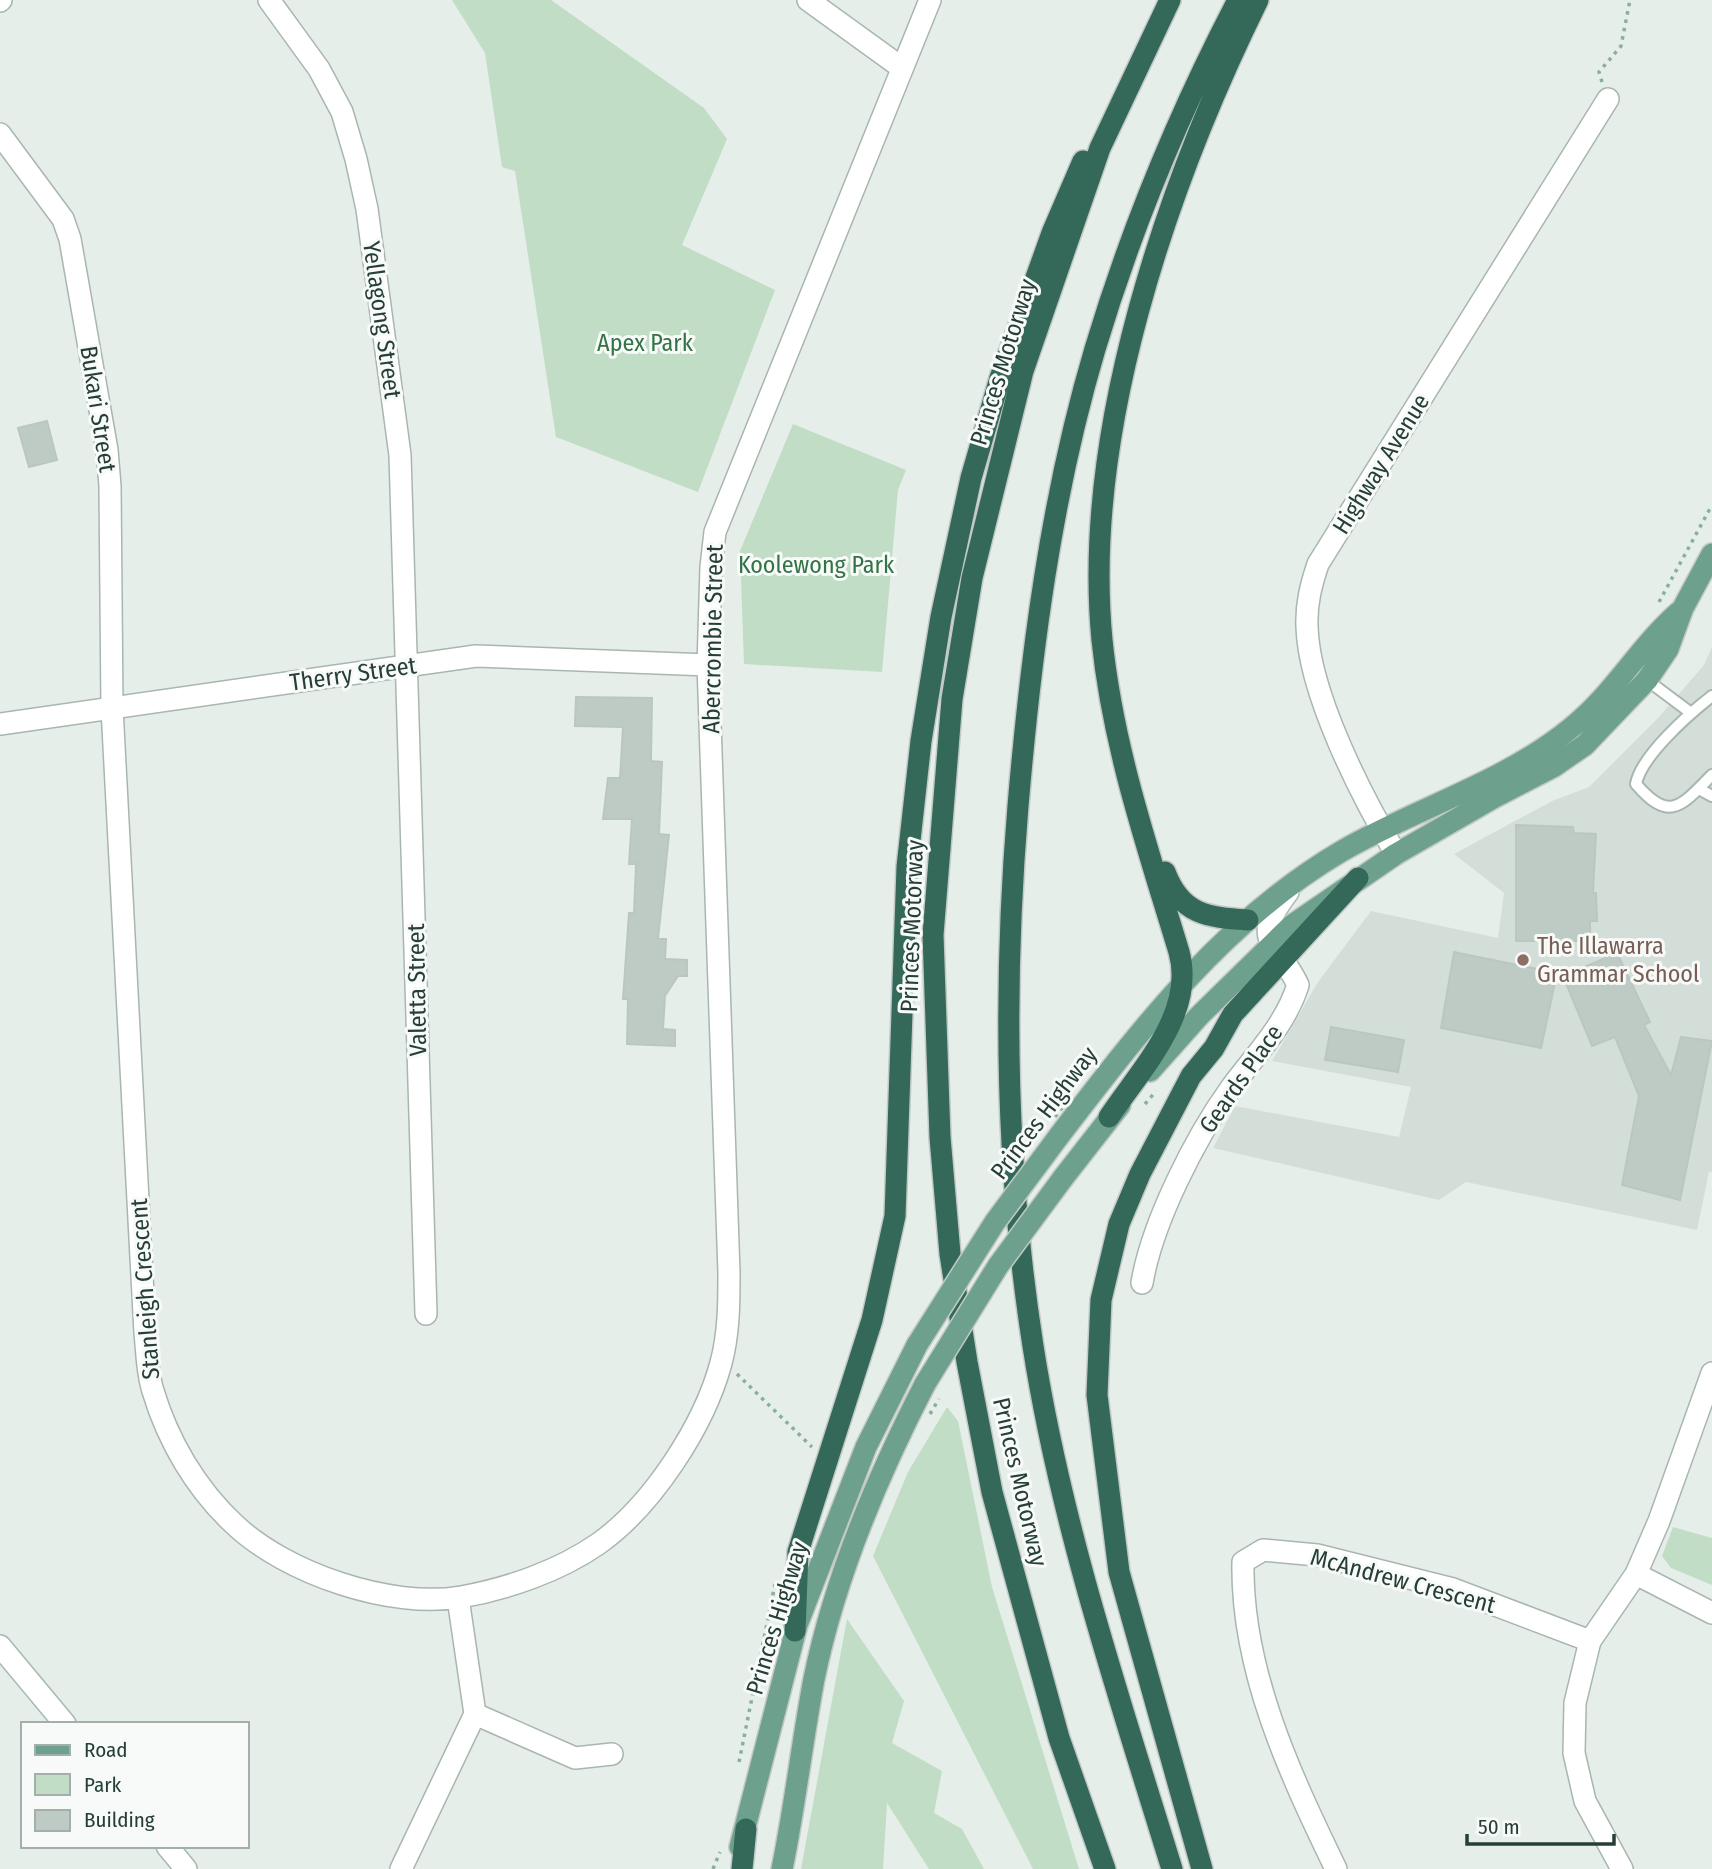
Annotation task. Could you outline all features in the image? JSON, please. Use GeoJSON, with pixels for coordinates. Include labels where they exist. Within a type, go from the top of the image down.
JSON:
{"type":"FeatureCollection","features":[{"type":"Feature","properties":{"kind":"highway","name":"Princes Motorway"},"geometry":{"type":"LineString","coordinates":[[1105,1869],[1059,1738],[995,1505],[967,1362],[950,1254],[940,1137],[933,934],[952,699],[972,578],[1023,371],[1100,148],[1170,0]]}},
{"type":"Feature","properties":{"kind":"highway","name":"Princes Motorway"},"geometry":{"type":"LineString","coordinates":[[1172,1869],[1088,1600],[1034,1350],[1009,1121],[1011,885],[1027,693],[1059,498],[1086,387],[1099,338],[1160,168],[1238,0]]}},
{"type":"Feature","properties":{"kind":"highway"},"geometry":{"type":"LineString","coordinates":[[1109,1117],[1180,1007],[1185,981],[1179,952],[1126,782],[1102,640],[1100,540],[1105,462],[1113,419],[1148,285],[1184,173],[1222,72],[1258,0]]}},
{"type":"Feature","properties":{"kind":"highway"},"geometry":{"type":"LineString","coordinates":[[796,1631],[798,1552],[872,1320],[895,1216],[907,867],[929,684],[954,553],[983,435],[1028,298],[1085,155],[1100,148]]}},
{"type":"Feature","properties":{"kind":"highway"},"geometry":{"type":"LineString","coordinates":[[1114,710],[1152,841],[1168,882],[1180,901],[1196,912],[1248,920]]}},
{"type":"Feature","properties":{"kind":"highway"},"geometry":{"type":"LineString","coordinates":[[1202,1869],[1119,1572],[1097,1395],[1098,1327],[1108,1266],[1119,1224],[1163,1126],[1191,1076],[1214,1048],[1233,1014],[1277,953],[1358,878]]}},
{"type":"Feature","properties":{"kind":"highway"},"geometry":{"type":"LineString","coordinates":[[742,1869],[746,1829]]}},
{"type":"Feature","properties":{"kind":"main road","name":"Princes Highway"},"geometry":{"type":"LineString","coordinates":[[1358,878],[1569,758],[1607,724],[1647,680],[1668,649],[1683,608],[1712,554]]}},
{"type":"Feature","properties":{"kind":"main road","name":"Princes Highway"},"geometry":{"type":"LineString","coordinates":[[733,1869],[746,1829],[796,1631],[841,1505],[884,1407],[917,1345],[988,1232],[1059,1136],[1139,1032],[1185,981],[1248,920],[1340,853],[1495,774],[1555,740],[1606,695],[1650,638],[1683,608]]}},
{"type":"Feature","properties":{"kind":"main road"},"geometry":{"type":"LineString","coordinates":[[782,1869],[800,1759],[825,1637],[862,1521],[894,1444],[925,1384],[998,1266],[1109,1117],[1199,1016],[1277,953]]}},
{"type":"Feature","properties":{"kind":"street","name":"Yellagong Street"},"geometry":{"type":"LineString","coordinates":[[269,0],[319,69],[342,112],[367,209],[400,455],[409,666]]}},
{"type":"Feature","properties":{"kind":"street"},"geometry":{"type":"LineString","coordinates":[[808,0],[902,68]]}},
{"type":"Feature","properties":{"kind":"street","name":"Abercrombie Street"},"geometry":{"type":"LineString","coordinates":[[726,1194],[708,665],[711,567],[715,532],[930,0]]}},
{"type":"Feature","properties":{"kind":"street","name":"Highway Avenue"},"geometry":{"type":"LineString","coordinates":[[1396,854],[1381,830],[1344,751],[1313,672],[1307,628],[1308,594],[1318,564],[1608,100]]}},
{"type":"Feature","properties":{"kind":"street","name":"Bukari Street"},"geometry":{"type":"LineString","coordinates":[[0,134],[63,219],[70,240],[107,450],[113,708]]}},
{"type":"Feature","properties":{"kind":"street","name":"Therry Street"},"geometry":{"type":"LineString","coordinates":[[0,724],[476,656],[708,665]]}},
{"type":"Feature","properties":{"kind":"street","name":"Valetta Street"},"geometry":{"type":"LineString","coordinates":[[409,666],[426,1314]]}},
{"type":"Feature","properties":{"kind":"street","name":"Stanleigh Crescent"},"geometry":{"type":"LineString","coordinates":[[113,708],[145,1333],[152,1389],[178,1453],[203,1491],[235,1525],[295,1565],[341,1583],[400,1597],[458,1598],[508,1586],[559,1565],[598,1544],[641,1505],[677,1456],[708,1399],[721,1362],[729,1319],[726,1194]]}},
{"type":"Feature","properties":{"kind":"street","name":"Geards Place"},"geometry":{"type":"LineString","coordinates":[[1142,1283],[1146,1261],[1155,1237],[1205,1125],[1259,1055],[1293,1002],[1298,985],[1277,953],[1267,927],[1271,914],[1294,885]]}},
{"type":"Feature","properties":{"kind":"street"},"geometry":{"type":"LineString","coordinates":[[1622,1869],[1585,1801],[1574,1753],[1575,1703],[1590,1641],[1636,1574],[1659,1521],[1712,1373]]}},
{"type":"Feature","properties":{"kind":"street","name":"McAndrew Crescent"},"geometry":{"type":"LineString","coordinates":[[1336,1869],[1262,1696],[1242,1601],[1243,1562],[1262,1550],[1317,1555],[1454,1589],[1590,1641]]}},
{"type":"Feature","properties":{"kind":"street"},"geometry":{"type":"LineString","coordinates":[[1636,1574],[1712,1612]]}},
{"type":"Feature","properties":{"kind":"street"},"geometry":{"type":"LineString","coordinates":[[401,1869],[475,1714],[458,1598]]}},
{"type":"Feature","properties":{"kind":"street"},"geometry":{"type":"LineString","coordinates":[[0,1646],[63,1722]]}},
{"type":"Feature","properties":{"kind":"street"},"geometry":{"type":"LineString","coordinates":[[475,1714],[575,1758],[612,1754]]}},
{"type":"Feature","properties":{"kind":"street"},"geometry":{"type":"LineString","coordinates":[[169,1848],[186,1869]]}},
{"type":"Feature","properties":{"kind":"lane"},"geometry":{"type":"LineString","coordinates":[[1647,680],[1691,713]]}},
{"type":"Feature","properties":{"kind":"lane"},"geometry":{"type":"LineString","coordinates":[[1712,696],[1691,713],[1638,770],[1636,784],[1651,802],[1674,808],[1685,802],[1712,775]]}},
{"type":"Feature","properties":{"kind":"lane"},"geometry":{"type":"LineString","coordinates":[[1699,789],[1712,796]]}},
{"type":"Feature","properties":{"kind":"path"},"geometry":{"type":"LineString","coordinates":[[1599,72],[1621,46],[1630,0]]}},
{"type":"Feature","properties":{"kind":"path"},"geometry":{"type":"LineString","coordinates":[[1655,609],[1712,505]]}},
{"type":"Feature","properties":{"kind":"path"},"geometry":{"type":"LineString","coordinates":[[739,1364],[737,1375],[816,1451]]}},
{"type":"Feature","properties":{"kind":"path"},"geometry":{"type":"LineString","coordinates":[[738,1769],[778,1572]]}},
{"type":"Feature","properties":{"kind":"path"},"geometry":{"type":"LineString","coordinates":[[713,1869],[721,1848]]}},
{"type":"Feature","properties":{"kind":"shaded area","name":"The Illawarra Grammar School"},"geometry":{"type":"Polygon","coordinates":[[[1712,647],[1712,1172],[1709,1172],[1697,1230],[1466,1182],[1439,1200],[1213,1148],[1235,1106],[1399,1137],[1411,1087],[1272,1061],[1318,982],[1371,911],[1498,938],[1504,893],[1454,854],[1552,801],[1589,787],[1659,717],[1704,665],[1712,647]]]}},
{"type":"Feature","properties":{"kind":"green space","name":"Apex Park"},"geometry":{"type":"Polygon","coordinates":[[[452,0],[551,0],[704,108],[727,139],[682,245],[775,290],[698,492],[556,437],[515,171],[502,167],[485,53],[452,0]]]}},
{"type":"Feature","properties":{"kind":"green space","name":"Koolewong Park"},"geometry":{"type":"Polygon","coordinates":[[[793,424],[906,470],[898,490],[882,672],[744,664],[740,551],[793,424]]]}},
{"type":"Feature","properties":{"kind":"green space"},"geometry":{"type":"Polygon","coordinates":[[[947,1407],[958,1421],[992,1587],[1079,1869],[1033,1869],[873,1556],[908,1472],[947,1407]]]}},
{"type":"Feature","properties":{"kind":"green space"},"geometry":{"type":"Polygon","coordinates":[[[1673,1527],[1712,1538],[1712,1585],[1671,1568],[1662,1556],[1673,1527]]]}},
{"type":"Feature","properties":{"kind":"green space"},"geometry":{"type":"Polygon","coordinates":[[[847,1619],[904,1701],[892,1743],[942,1771],[934,1813],[962,1829],[984,1869],[929,1869],[887,1803],[883,1869],[801,1869],[847,1619]]]}},
{"type":"Feature","properties":{"kind":"building"},"geometry":{"type":"Polygon","coordinates":[[[47,421],[57,460],[29,467],[18,428],[47,421]]]}},
{"type":"Feature","properties":{"kind":"building"},"geometry":{"type":"Polygon","coordinates":[[[576,697],[652,698],[651,761],[662,762],[659,834],[669,835],[658,939],[666,939],[665,959],[687,960],[687,976],[678,976],[665,996],[663,1029],[675,1030],[675,1046],[627,1044],[628,999],[623,999],[629,913],[634,913],[636,864],[629,864],[632,819],[603,819],[608,778],[620,778],[623,727],[575,726],[576,697]]]}},
{"type":"Feature","properties":{"kind":"building"},"geometry":{"type":"Polygon","coordinates":[[[1516,825],[1573,827],[1574,833],[1596,834],[1593,893],[1596,893],[1597,921],[1590,921],[1590,941],[1516,941],[1516,825]]]}},
{"type":"Feature","properties":{"kind":"building"},"geometry":{"type":"Polygon","coordinates":[[[1454,952],[1557,973],[1541,1048],[1441,1028],[1454,952]]]}},
{"type":"Feature","properties":{"kind":"building"},"geometry":{"type":"Polygon","coordinates":[[[1617,953],[1650,1022],[1644,1025],[1671,1075],[1681,1037],[1712,1041],[1680,1200],[1622,1185],[1639,1096],[1615,1037],[1592,1046],[1563,976],[1617,953]]]}},
{"type":"Feature","properties":{"kind":"building"},"geometry":{"type":"Polygon","coordinates":[[[1331,1027],[1404,1040],[1398,1072],[1325,1060],[1331,1027]]]}},
{"type":"Feature","properties":{"kind":"place","name":"The Illawarra Grammar School"},"geometry":{"type":"Point","coordinates":[1523,960]}}]}
